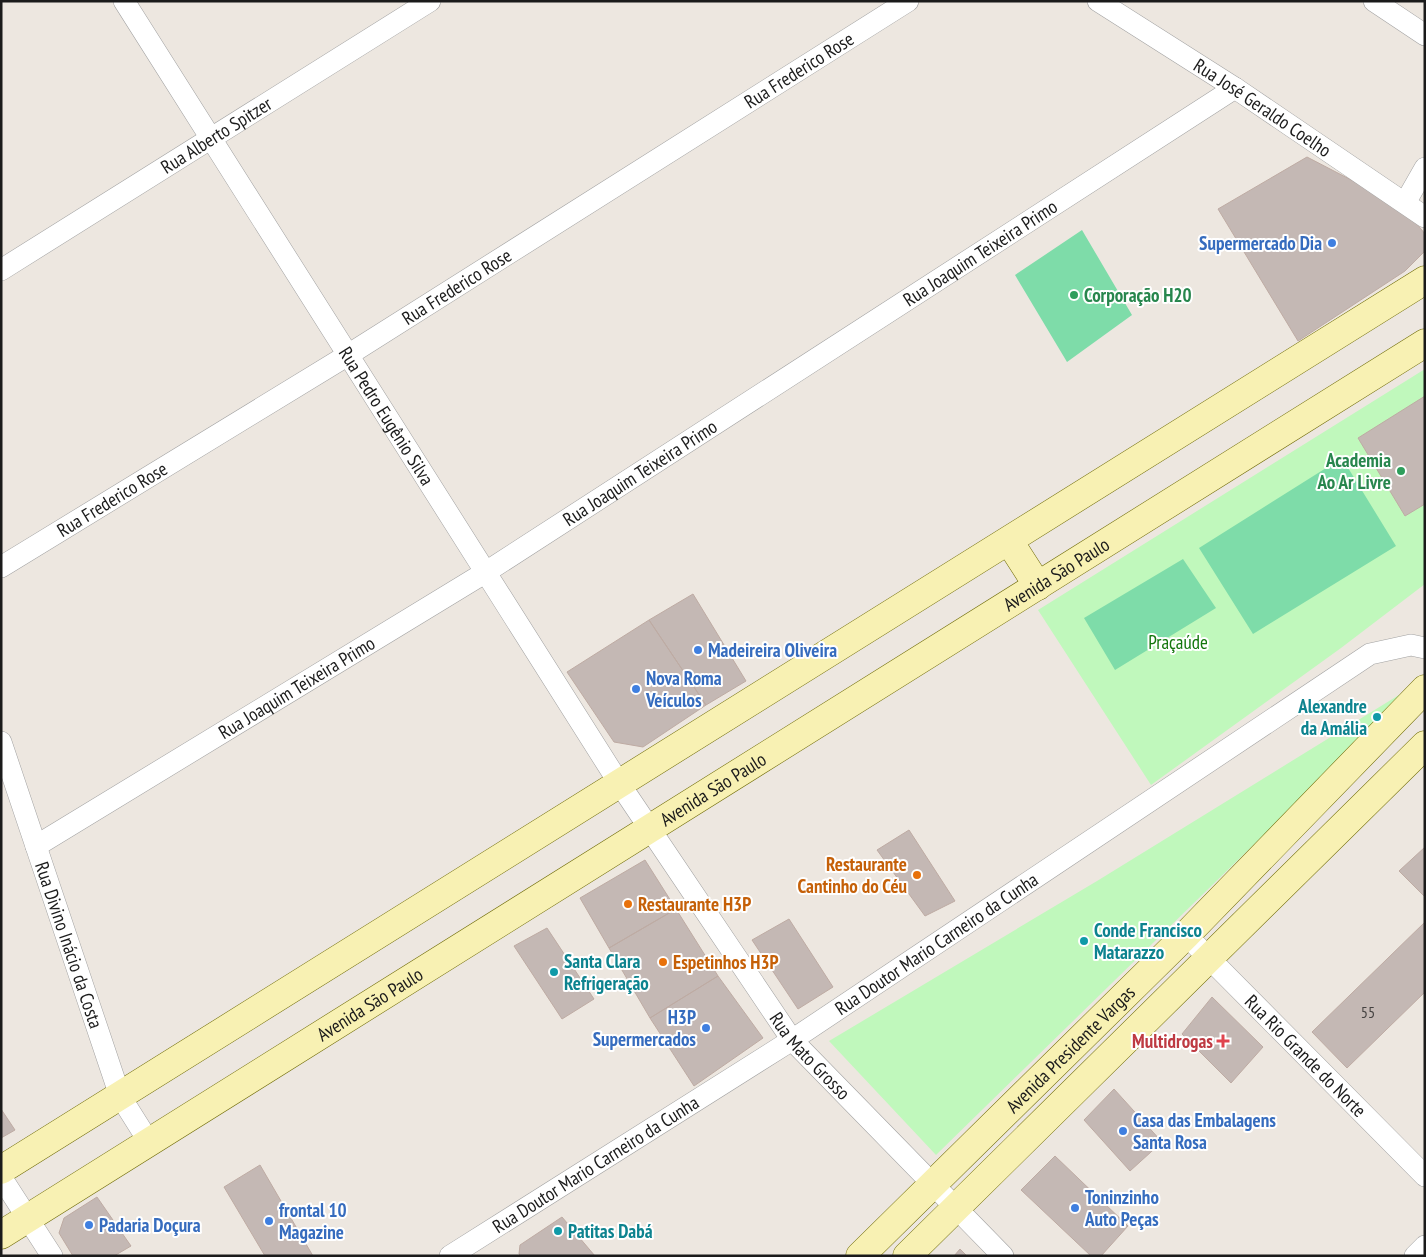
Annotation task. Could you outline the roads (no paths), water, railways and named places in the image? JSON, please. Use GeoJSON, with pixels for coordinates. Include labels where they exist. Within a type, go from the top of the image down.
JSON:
{"type":"FeatureCollection","features":[{"type":"Feature","properties":{"kind":"main road"},"geometry":{"type":"LineString","coordinates":[[1,1170],[1425,280]]}},
{"type":"Feature","properties":{"kind":"main road","name":"Avenida São Paulo"},"geometry":{"type":"LineString","coordinates":[[1,1235],[1425,343]]}},
{"type":"Feature","properties":{"kind":"main road"},"geometry":{"type":"LineString","coordinates":[[1009,541],[1038,586]]}},
{"type":"Feature","properties":{"kind":"main road","name":"Avenida Presidente Vargas"},"geometry":{"type":"LineString","coordinates":[[860,1256],[1186,936],[1425,689]]}},
{"type":"Feature","properties":{"kind":"main road","name":"Avenida Presidente Vargas"},"geometry":{"type":"LineString","coordinates":[[907,1256],[1425,745]]}},
{"type":"Feature","properties":{"kind":"street","name":"Rua Pedro Eugênio Silva"},"geometry":{"type":"LineString","coordinates":[[124,1],[651,829]]}},
{"type":"Feature","properties":{"kind":"street","name":"Rua Alberto Spitzer"},"geometry":{"type":"LineString","coordinates":[[1,270],[430,1]]}},
{"type":"Feature","properties":{"kind":"street","name":"Rua Frederico Rose"},"geometry":{"type":"LineString","coordinates":[[1,566],[348,354],[908,1]]}},
{"type":"Feature","properties":{"kind":"street","name":"Rua José Geraldo Coelho"},"geometry":{"type":"LineString","coordinates":[[1098,1],[1235,88],[1425,217]]}},
{"type":"Feature","properties":{"kind":"street"},"geometry":{"type":"LineString","coordinates":[[1374,1],[1425,35]]}},
{"type":"Feature","properties":{"kind":"street","name":"Rua Joaquim Teixeira Primo"},"geometry":{"type":"LineString","coordinates":[[36,846],[486,572],[1235,88]]}},
{"type":"Feature","properties":{"kind":"street"},"geometry":{"type":"LineString","coordinates":[[1405,203],[1425,168]]}},
{"type":"Feature","properties":{"kind":"street","name":"Rua Doutor Mario Carneiro da Cunha"},"geometry":{"type":"LineString","coordinates":[[450,1256],[476,1249],[1370,654],[1411,645],[1425,648]]}},
{"type":"Feature","properties":{"kind":"street","name":"Rua Divino Inácio da Costa"},"geometry":{"type":"LineString","coordinates":[[1,742],[120,1096],[149,1142]]}},
{"type":"Feature","properties":{"kind":"street","name":"Rua Mato Grosso"},"geometry":{"type":"LineString","coordinates":[[651,829],[792,1040],[1003,1256]]}},
{"type":"Feature","properties":{"kind":"street","name":"Rua Rio Grande do Norte"},"geometry":{"type":"LineString","coordinates":[[1186,936],[1425,1176]]}},
{"type":"Feature","properties":{"kind":"street"},"geometry":{"type":"LineString","coordinates":[[1,1177],[52,1256]]}},
{"type":"Feature","properties":{"kind":"street"},"geometry":{"type":"LineString","coordinates":[[1415,1256],[1425,1246]]}},
{"type":"Feature","properties":{"kind":"place","name":"Supermercado Dia"},"geometry":{"type":"Point","coordinates":[1332,243]}},
{"type":"Feature","properties":{"kind":"place","name":"Corporação H20"},"geometry":{"type":"Point","coordinates":[1074,295]}},
{"type":"Feature","properties":{"kind":"place","name":"Academia Ao Ar Livre"},"geometry":{"type":"Point","coordinates":[1401,471]}},
{"type":"Feature","properties":{"kind":"place","name":"Madeireira Oliveira"},"geometry":{"type":"Point","coordinates":[698,650]}},
{"type":"Feature","properties":{"kind":"place","name":"Nova Roma Veículos"},"geometry":{"type":"Point","coordinates":[636,689]}},
{"type":"Feature","properties":{"kind":"place","name":"Alexandre da Amália"},"geometry":{"type":"Point","coordinates":[1377,717]}},
{"type":"Feature","properties":{"kind":"place","name":"Restaurante Cantinho do Céu"},"geometry":{"type":"Point","coordinates":[917,875]}},
{"type":"Feature","properties":{"kind":"place","name":"Restaurante H3P"},"geometry":{"type":"Point","coordinates":[628,904]}},
{"type":"Feature","properties":{"kind":"place","name":"Conde Francisco Matarazzo"},"geometry":{"type":"Point","coordinates":[1084,941]}},
{"type":"Feature","properties":{"kind":"place","name":"Espetinhos H3P"},"geometry":{"type":"Point","coordinates":[663,962]}},
{"type":"Feature","properties":{"kind":"place","name":"Santa Clara Refrigeração"},"geometry":{"type":"Point","coordinates":[554,972]}},
{"type":"Feature","properties":{"kind":"place","name":"H3P Supermercados"},"geometry":{"type":"Point","coordinates":[706,1028]}},
{"type":"Feature","properties":{"kind":"place","name":"Multidrogas"},"geometry":{"type":"Point","coordinates":[1223,1041]}},
{"type":"Feature","properties":{"kind":"place","name":"Casa das Embalagens Santa Rosa"},"geometry":{"type":"Point","coordinates":[1123,1131]}},
{"type":"Feature","properties":{"kind":"place","name":"Toninzinho Auto Peças"},"geometry":{"type":"Point","coordinates":[1075,1208]}},
{"type":"Feature","properties":{"kind":"place","name":"frontal 10 Magazine"},"geometry":{"type":"Point","coordinates":[269,1221]}},
{"type":"Feature","properties":{"kind":"place","name":"Padaria Doçura"},"geometry":{"type":"Point","coordinates":[89,1225]}},
{"type":"Feature","properties":{"kind":"place","name":"Patitas Dabá"},"geometry":{"type":"Point","coordinates":[558,1231]}},
{"type":"Feature","properties":{"kind":"park label","name":"Praçaúde"},"geometry":{"type":"Point","coordinates":[1178,642]}}]}
